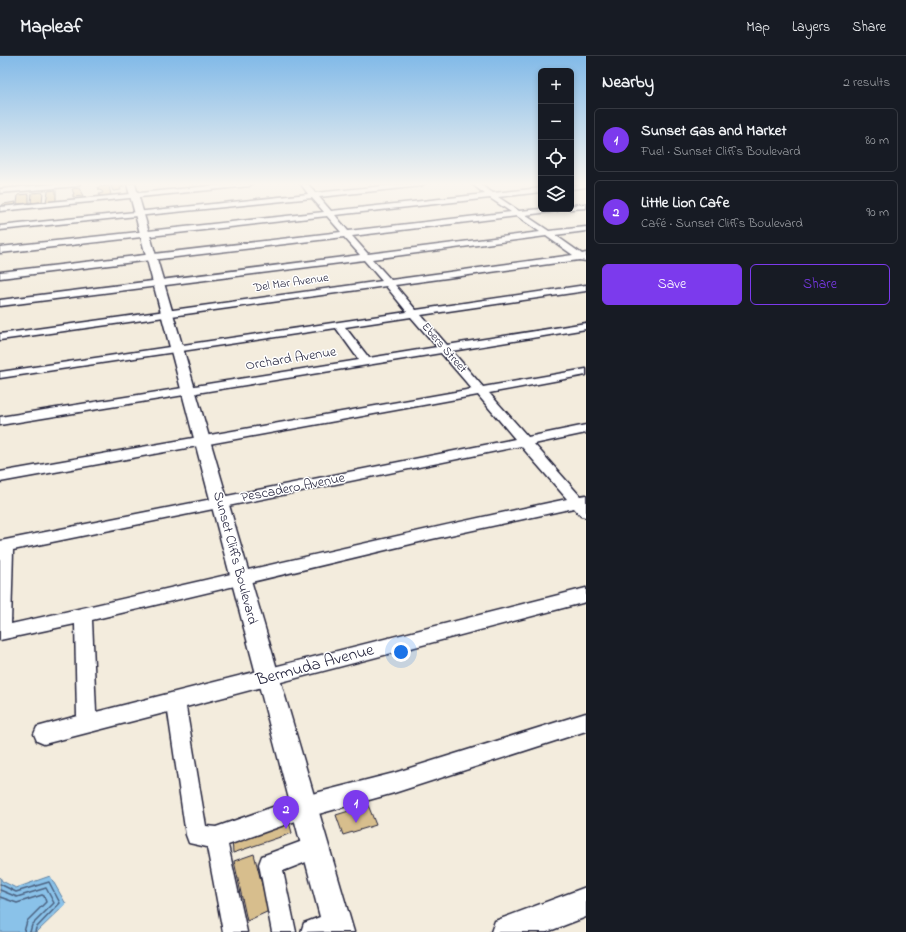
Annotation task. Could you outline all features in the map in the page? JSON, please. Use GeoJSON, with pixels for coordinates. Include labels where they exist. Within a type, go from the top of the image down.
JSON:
{"type":"FeatureCollection","features":[{"type":"Feature","properties":{"kind":"main road","name":"Sunset Cliffs Boulevard"},"geometry":{"type":"LineString","coordinates":[[143,225],[338,928]]}},
{"type":"Feature","properties":{"kind":"main road"},"geometry":{"type":"LineString","coordinates":[[525,929],[586,902]]}},
{"type":"Feature","properties":{"kind":"street"},"geometry":{"type":"LineString","coordinates":[[0,228],[29,225]]}},
{"type":"Feature","properties":{"kind":"street"},"geometry":{"type":"LineString","coordinates":[[0,250],[224,225]]}},
{"type":"Feature","properties":{"kind":"street","name":"Ebers Street"},"geometry":{"type":"LineString","coordinates":[[338,225],[524,442],[583,505]]}},
{"type":"Feature","properties":{"kind":"street"},"geometry":{"type":"LineString","coordinates":[[0,275],[424,225]]}},
{"type":"Feature","properties":{"kind":"street"},"geometry":{"type":"LineString","coordinates":[[534,225],[584,258]]}},
{"type":"Feature","properties":{"kind":"street"},"geometry":{"type":"LineString","coordinates":[[0,303],[586,229]]}},
{"type":"Feature","properties":{"kind":"street","name":"Del Mar Avenue"},"geometry":{"type":"LineString","coordinates":[[0,337],[389,283],[584,258]]}},
{"type":"Feature","properties":{"kind":"street"},"geometry":{"type":"LineString","coordinates":[[0,375],[586,288]]}},
{"type":"Feature","properties":{"kind":"street"},"geometry":{"type":"LineString","coordinates":[[339,325],[366,362]]}},
{"type":"Feature","properties":{"kind":"street","name":"Orchard Avenue"},"geometry":{"type":"LineString","coordinates":[[0,421],[586,326]]}},
{"type":"Feature","properties":{"kind":"street"},"geometry":{"type":"LineString","coordinates":[[0,477],[586,372]]}},
{"type":"Feature","properties":{"kind":"street","name":"Pescadero Avenue"},"geometry":{"type":"LineString","coordinates":[[3,546],[586,429]]}},
{"type":"Feature","properties":{"kind":"street"},"geometry":{"type":"LineString","coordinates":[[3,546],[2,633],[432,533],[583,505]]}},
{"type":"Feature","properties":{"kind":"street","name":"Bermuda Avenue"},"geometry":{"type":"LineString","coordinates":[[44,734],[268,678],[586,594]]}},
{"type":"Feature","properties":{"kind":"street"},"geometry":{"type":"LineString","coordinates":[[83,615],[87,723]]}},
{"type":"Feature","properties":{"kind":"street"},"geometry":{"type":"LineString","coordinates":[[176,701],[197,835],[216,838],[304,807],[394,783],[586,722]]}},
{"type":"Feature","properties":{"kind":"street"},"geometry":{"type":"LineString","coordinates":[[216,838],[235,932]]}},
{"type":"Feature","properties":{"kind":"street"},"geometry":{"type":"LineString","coordinates":[[284,932],[270,864],[316,847]]}},
{"type":"Feature","properties":{"kind":"street"},"geometry":{"type":"LineString","coordinates":[[313,932],[338,928]]}},
{"type":"Feature","properties":{"kind":"water"},"geometry":{"type":"Polygon","coordinates":[[[50,876],[66,904],[37,932],[0,932],[0,877],[2,881],[16,888],[50,876]]]}},
{"type":"Feature","properties":{"kind":"building"},"geometry":{"type":"Polygon","coordinates":[[[368,805],[376,825],[343,835],[336,815],[368,805]]]}},
{"type":"Feature","properties":{"kind":"building"},"geometry":{"type":"Polygon","coordinates":[[[289,822],[292,833],[233,853],[232,839],[289,822]]]}},
{"type":"Feature","properties":{"kind":"building"},"geometry":{"type":"Polygon","coordinates":[[[254,854],[269,911],[247,921],[234,861],[254,854]]]}},
{"type":"Feature","properties":{"kind":"place","name":"Sunset Gas and Market"},"geometry":{"type":"Point","coordinates":[356,823]}},
{"type":"Feature","properties":{"kind":"place","name":"Little Lion Cafe"},"geometry":{"type":"Point","coordinates":[286,829]}}]}
